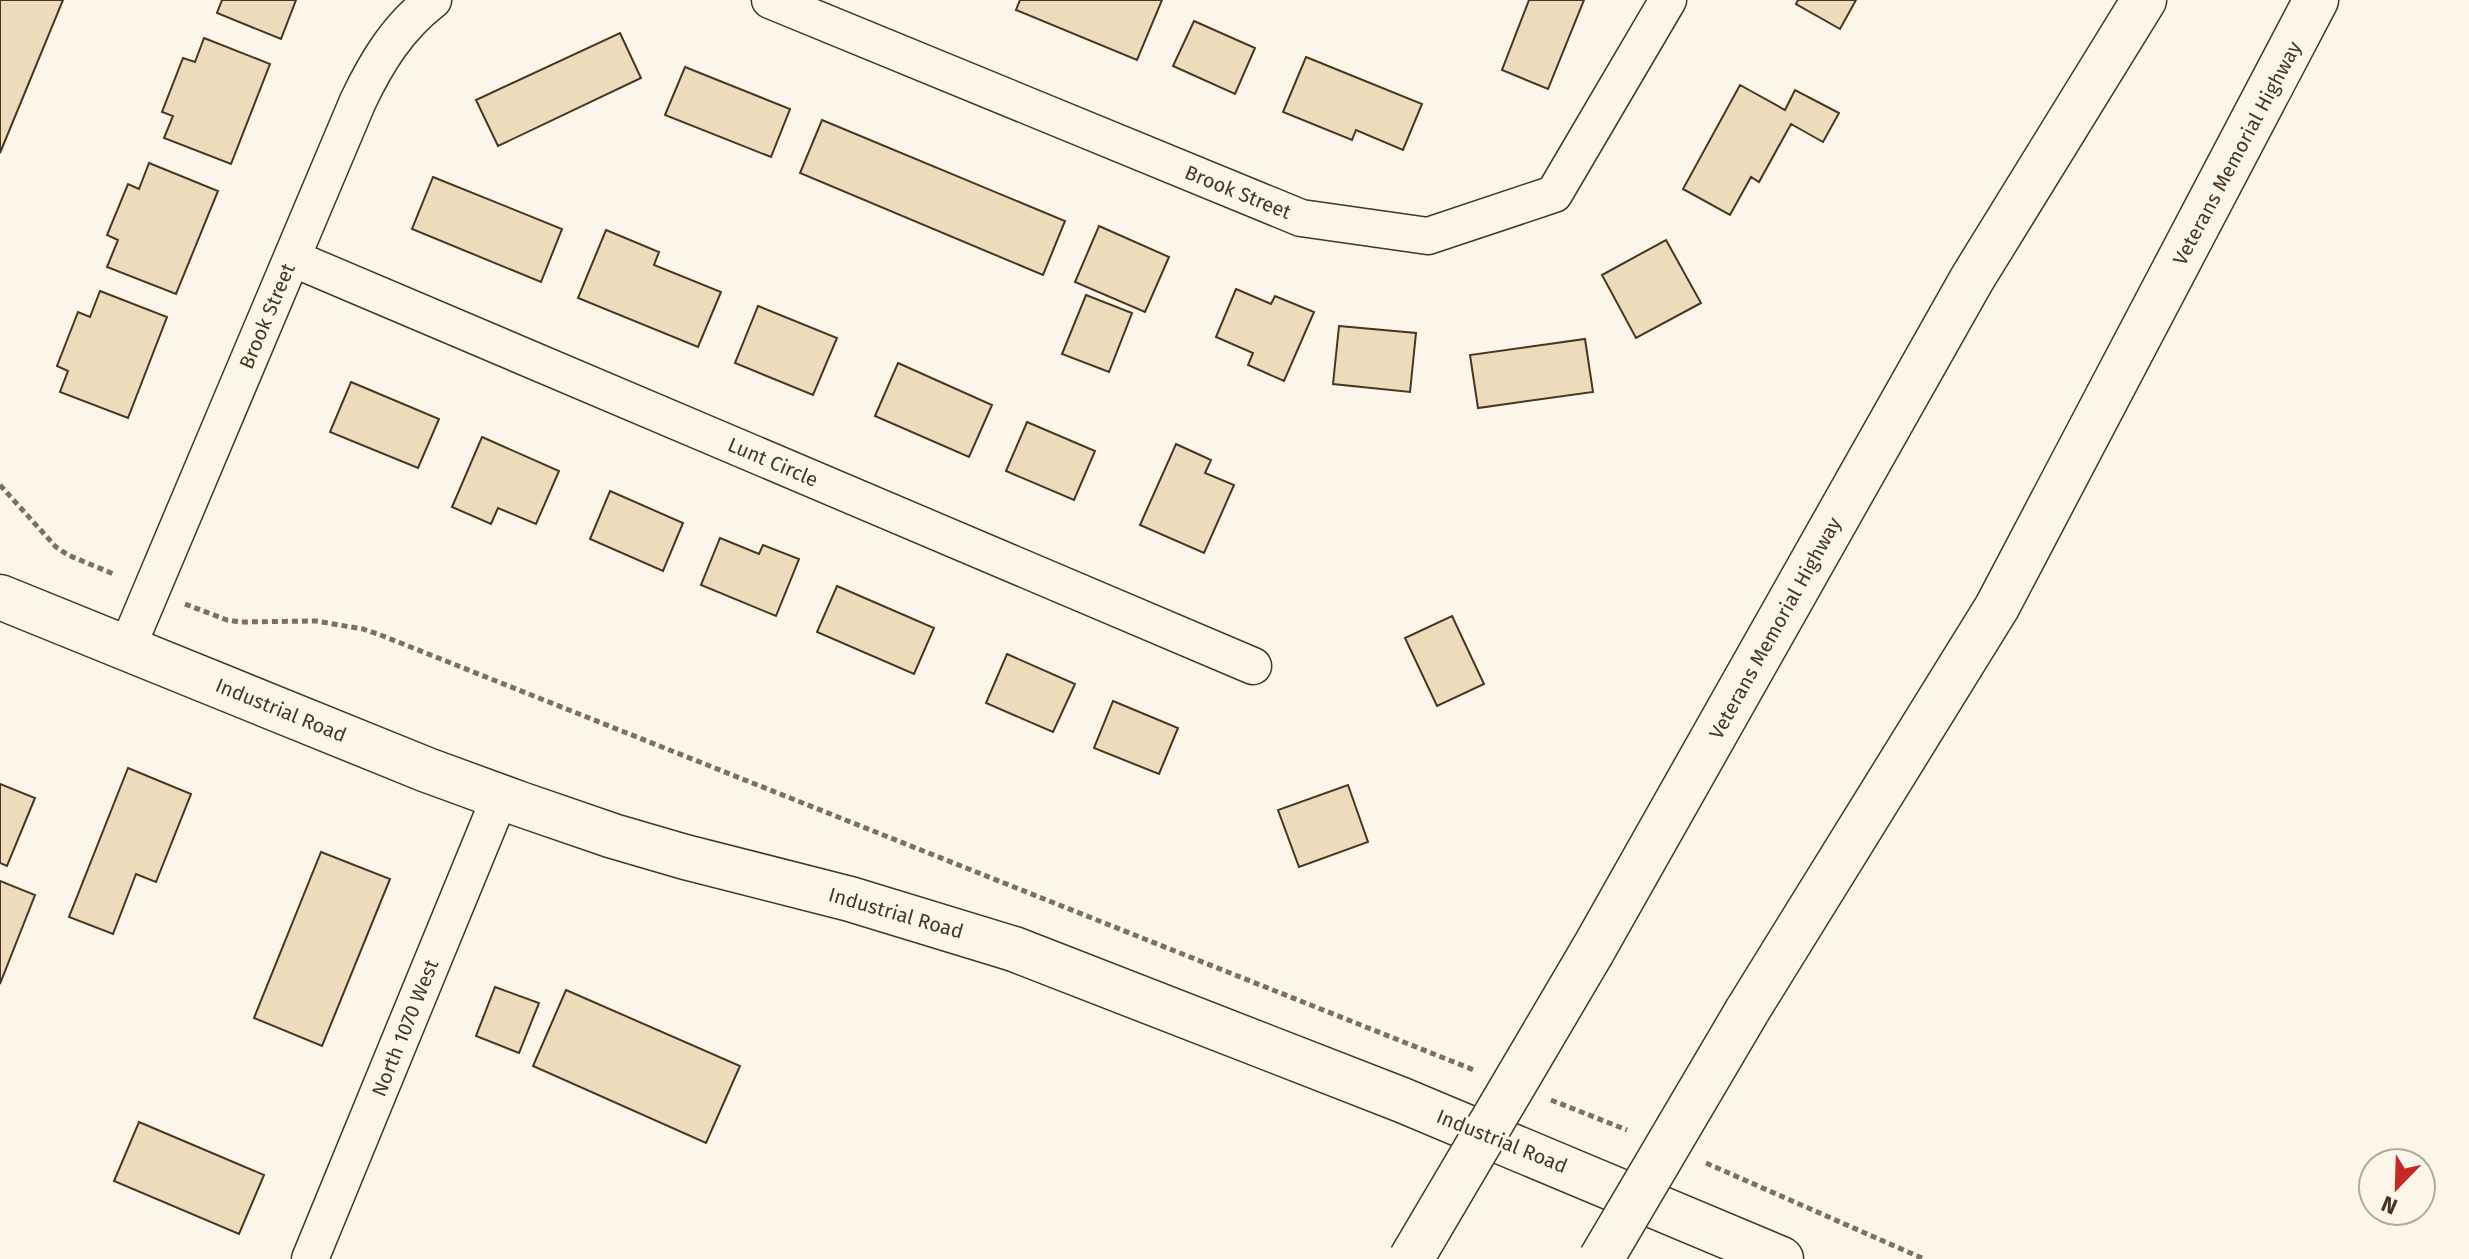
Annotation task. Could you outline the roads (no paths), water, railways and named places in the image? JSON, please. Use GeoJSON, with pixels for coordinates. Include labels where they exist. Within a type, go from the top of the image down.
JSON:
{"type":"FeatureCollection","features":[{"type":"Feature","properties":{"kind":"main road"},"geometry":{"type":"LineString","coordinates":[[1972,279],[2128,0]]}},
{"type":"Feature","properties":{"kind":"main road","name":"Veterans Memorial Highway"},"geometry":{"type":"LineString","coordinates":[[1411,1259],[1593,950],[1972,279],[2144,0]]}},
{"type":"Feature","properties":{"kind":"main road","name":"Veterans Memorial Highway"},"geometry":{"type":"LineString","coordinates":[[1601,1259],[1747,1011],[1997,607],[2316,0]]}},
{"type":"Feature","properties":{"kind":"main road","name":"Industrial Road"},"geometry":{"type":"LineString","coordinates":[[0,597],[500,797],[627,840],[850,899],[1014,949],[1402,1100],[1781,1259]]}},
{"type":"Feature","properties":{"kind":"street","name":"Brook Street"},"geometry":{"type":"LineString","coordinates":[[127,648],[374,67],[395,36],[433,0]]}},
{"type":"Feature","properties":{"kind":"street","name":"Brook Street"},"geometry":{"type":"LineString","coordinates":[[770,0],[1301,218],[1428,236],[1554,194],[1668,0]]}},
{"type":"Feature","properties":{"kind":"street","name":"Lunt Circle"},"geometry":{"type":"LineString","coordinates":[[292,258],[1253,666]]}},
{"type":"Feature","properties":{"kind":"street","name":"North 1070 West"},"geometry":{"type":"LineString","coordinates":[[310,1259],[500,797]]}}]}
